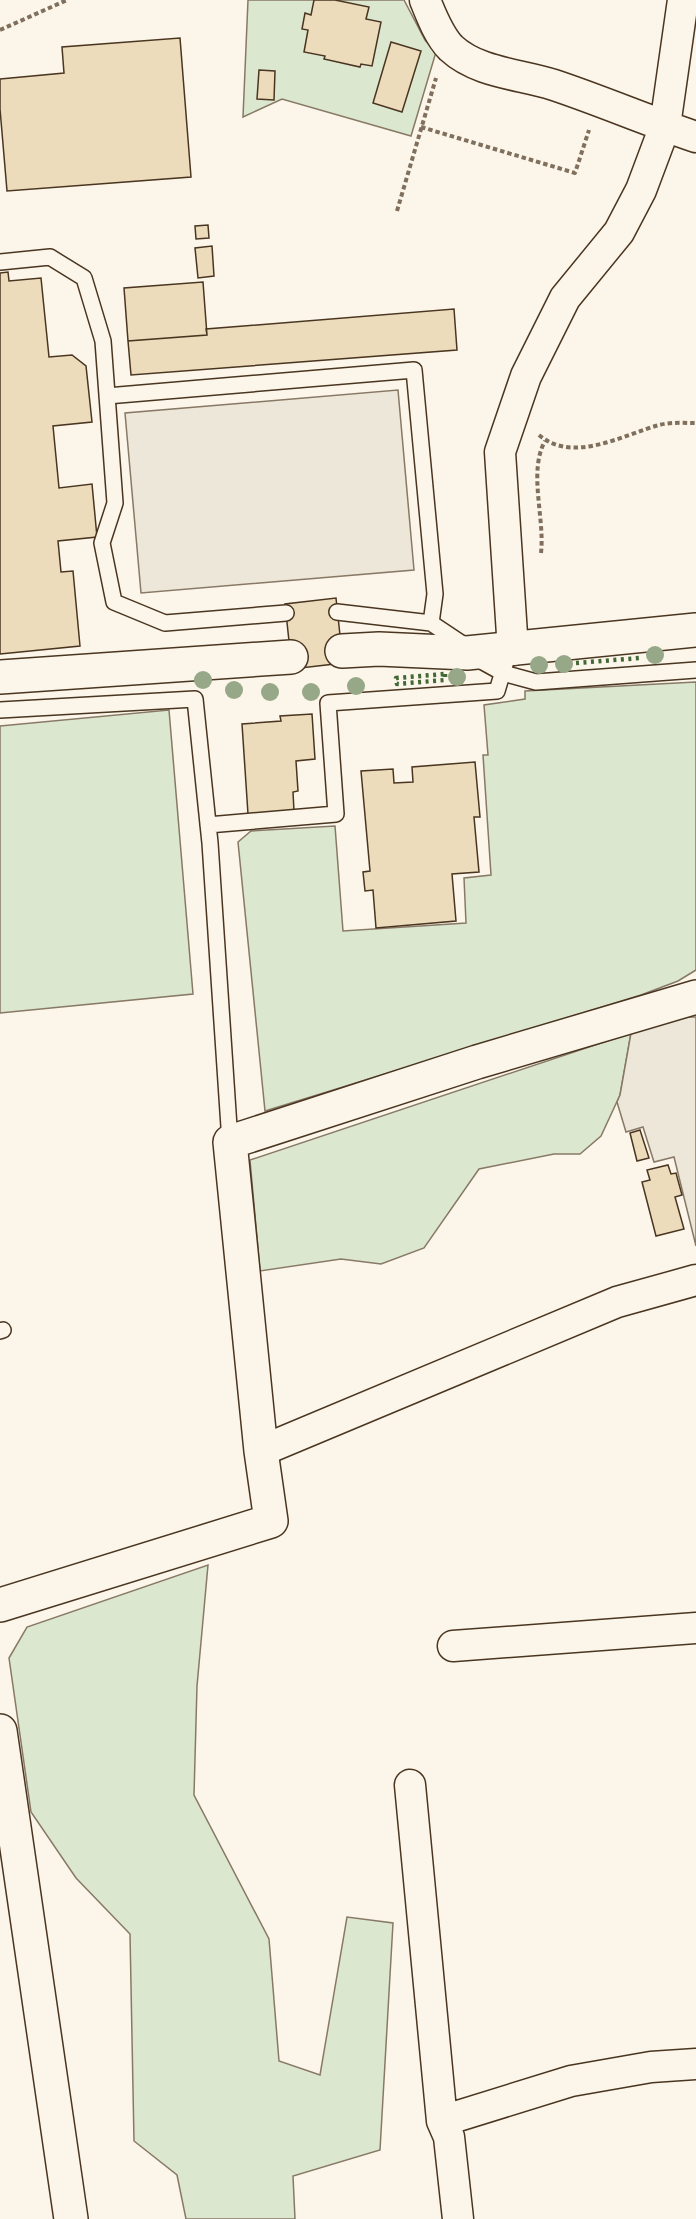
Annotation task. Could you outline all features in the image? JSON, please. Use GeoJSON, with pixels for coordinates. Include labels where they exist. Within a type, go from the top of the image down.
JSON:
{"type":"FeatureCollection","features":[{"type":"Feature","properties":{"kind":"street"},"geometry":{"type":"LineString","coordinates":[[425,0],[434,21],[450,47],[483,67],[553,85],[696,137]]}},
{"type":"Feature","properties":{"kind":"street"},"geometry":{"type":"LineString","coordinates":[[508,658],[501,452],[526,376],[565,298],[619,232],[641,190],[665,126],[683,0]]}},
{"type":"Feature","properties":{"kind":"street"},"geometry":{"type":"LineString","coordinates":[[342,651],[379,649],[471,653],[508,658],[696,630]]}},
{"type":"Feature","properties":{"kind":"street"},"geometry":{"type":"LineString","coordinates":[[0,677],[291,657]]}},
{"type":"Feature","properties":{"kind":"street"},"geometry":{"type":"LineString","coordinates":[[0,1605],[271,1521],[261,1451],[230,1142],[477,1062],[696,997]]}},
{"type":"Feature","properties":{"kind":"street"},"geometry":{"type":"LineString","coordinates":[[261,1451],[617,1302],[696,1280]]}},
{"type":"Feature","properties":{"kind":"street"},"geometry":{"type":"LineString","coordinates":[[453,1646],[696,1628]]}},
{"type":"Feature","properties":{"kind":"street"},"geometry":{"type":"LineString","coordinates":[[0,1731],[71,2219]]}},
{"type":"Feature","properties":{"kind":"street"},"geometry":{"type":"LineString","coordinates":[[410,1785],[442,2121],[449,2137],[458,2219]]}},
{"type":"Feature","properties":{"kind":"street"},"geometry":{"type":"LineString","coordinates":[[442,2121],[571,2081],[651,2067],[696,2064]]}},
{"type":"Feature","properties":{"kind":"lane"},"geometry":{"type":"LineString","coordinates":[[0,262],[50,257],[84,278],[103,341],[115,502],[102,543],[114,602],[165,624],[286,613]]}},
{"type":"Feature","properties":{"kind":"lane"},"geometry":{"type":"LineString","coordinates":[[107,396],[414,370],[435,594],[431,623]]}},
{"type":"Feature","properties":{"kind":"lane"},"geometry":{"type":"LineString","coordinates":[[337,612],[431,623],[471,653]]}},
{"type":"Feature","properties":{"kind":"lane"},"geometry":{"type":"LineString","coordinates":[[208,825],[336,814],[328,703],[497,691],[508,658],[536,682],[696,670]]}},
{"type":"Feature","properties":{"kind":"lane"},"geometry":{"type":"LineString","coordinates":[[0,710],[195,699],[208,825],[230,1142]]}},
{"type":"Feature","properties":{"kind":"path"},"geometry":{"type":"LineString","coordinates":[[0,30],[67,0]]}},
{"type":"Feature","properties":{"kind":"path"},"geometry":{"type":"LineString","coordinates":[[397,211],[435,80],[450,47]]}},
{"type":"Feature","properties":{"kind":"path"},"geometry":{"type":"LineString","coordinates":[[421,127],[575,173],[598,101]]}},
{"type":"Feature","properties":{"kind":"path"},"geometry":{"type":"LineString","coordinates":[[513,414],[545,441],[568,447],[595,445],[661,425],[696,423]]}},
{"type":"Feature","properties":{"kind":"green space"},"geometry":{"type":"Polygon","coordinates":[[[248,0],[404,0],[425,40],[436,52],[411,136],[282,99],[243,117],[248,0]]]}},
{"type":"Feature","properties":{"kind":"green space"},"geometry":{"type":"Polygon","coordinates":[[[696,682],[696,970],[678,981],[641,995],[265,1111],[238,842],[251,831],[335,826],[343,931],[466,923],[464,878],[491,875],[483,755],[488,755],[484,705],[525,699],[525,691],[696,682]]]}},
{"type":"Feature","properties":{"kind":"green space"},"geometry":{"type":"Polygon","coordinates":[[[169,710],[193,994],[0,1013],[0,726],[169,710]]]}},
{"type":"Feature","properties":{"kind":"green space"},"geometry":{"type":"Polygon","coordinates":[[[631,1033],[620,1095],[601,1136],[580,1154],[554,1154],[479,1169],[424,1248],[381,1264],[341,1259],[260,1271],[250,1160],[631,1033]]]}},
{"type":"Feature","properties":{"kind":"green space"},"geometry":{"type":"Polygon","coordinates":[[[208,1565],[197,1686],[194,1795],[269,1939],[279,2061],[320,2075],[347,1917],[393,1923],[380,2150],[293,2176],[295,2219],[186,2219],[177,2175],[134,2141],[130,1934],[76,1878],[31,1812],[9,1658],[27,1627],[208,1565]]]}},
{"type":"Feature","properties":{"kind":"shaded area"},"geometry":{"type":"Polygon","coordinates":[[[398,390],[414,570],[141,593],[125,413],[398,390]]]}},
{"type":"Feature","properties":{"kind":"shaded area"},"geometry":{"type":"Polygon","coordinates":[[[687,1017],[696,1017],[696,1246],[674,1157],[654,1162],[643,1127],[626,1132],[617,1102],[631,1033],[687,1017]]]}},
{"type":"Feature","properties":{"kind":"building"},"geometry":{"type":"Polygon","coordinates":[[[314,0],[335,0],[369,7],[366,19],[381,22],[372,66],[361,64],[360,67],[304,52],[308,30],[302,29],[305,13],[311,15],[314,0]]]}},
{"type":"Feature","properties":{"kind":"building"},"geometry":{"type":"Polygon","coordinates":[[[180,38],[191,177],[7,191],[0,109],[0,79],[64,73],[62,47],[180,38]]]}},
{"type":"Feature","properties":{"kind":"building"},"geometry":{"type":"Polygon","coordinates":[[[391,42],[421,51],[402,112],[373,103],[391,42]]]}},
{"type":"Feature","properties":{"kind":"building"},"geometry":{"type":"Polygon","coordinates":[[[259,70],[275,71],[274,100],[257,99],[259,70]]]}},
{"type":"Feature","properties":{"kind":"building"},"geometry":{"type":"Polygon","coordinates":[[[208,225],[209,238],[196,239],[195,226],[208,225]]]}},
{"type":"Feature","properties":{"kind":"building"},"geometry":{"type":"Polygon","coordinates":[[[212,246],[214,276],[198,278],[195,248],[212,246]]]}},
{"type":"Feature","properties":{"kind":"building"},"geometry":{"type":"Polygon","coordinates":[[[8,272],[9,281],[41,278],[49,357],[72,355],[86,366],[92,422],[53,426],[59,488],[92,484],[97,537],[58,541],[61,572],[73,571],[80,646],[0,654],[0,273],[8,272]]]}},
{"type":"Feature","properties":{"kind":"building"},"geometry":{"type":"Polygon","coordinates":[[[203,282],[207,335],[128,341],[124,288],[203,282]]]}},
{"type":"Feature","properties":{"kind":"building"},"geometry":{"type":"Polygon","coordinates":[[[454,309],[457,350],[131,375],[128,341],[207,335],[206,329],[454,309]]]}},
{"type":"Feature","properties":{"kind":"building"},"geometry":{"type":"Polygon","coordinates":[[[336,598],[343,663],[292,669],[285,604],[336,598]]]}},
{"type":"Feature","properties":{"kind":"building"},"geometry":{"type":"Polygon","coordinates":[[[312,714],[315,759],[296,761],[298,791],[293,792],[294,811],[248,814],[242,724],[281,721],[280,716],[312,714]]]}},
{"type":"Feature","properties":{"kind":"building"},"geometry":{"type":"Polygon","coordinates":[[[475,762],[480,817],[474,817],[479,872],[452,874],[456,921],[376,928],[373,890],[365,891],[363,872],[370,871],[361,771],[393,769],[394,783],[413,782],[412,767],[475,762]]]}},
{"type":"Feature","properties":{"kind":"building"},"geometry":{"type":"Polygon","coordinates":[[[640,1130],[649,1158],[637,1161],[630,1133],[640,1130]]]}},
{"type":"Feature","properties":{"kind":"building"},"geometry":{"type":"Polygon","coordinates":[[[668,1165],[671,1174],[676,1173],[682,1195],[675,1197],[684,1229],[656,1236],[642,1182],[650,1180],[647,1170],[668,1165]]]}},
{"type":"Feature","properties":{"kind":"hedge"},"geometry":{"type":"LineString","coordinates":[[576,663],[640,658]]}},
{"type":"Feature","properties":{"kind":"hedge"},"geometry":{"type":"LineString","coordinates":[[445,674],[445,680],[397,684],[396,678],[445,674]]}}]}
